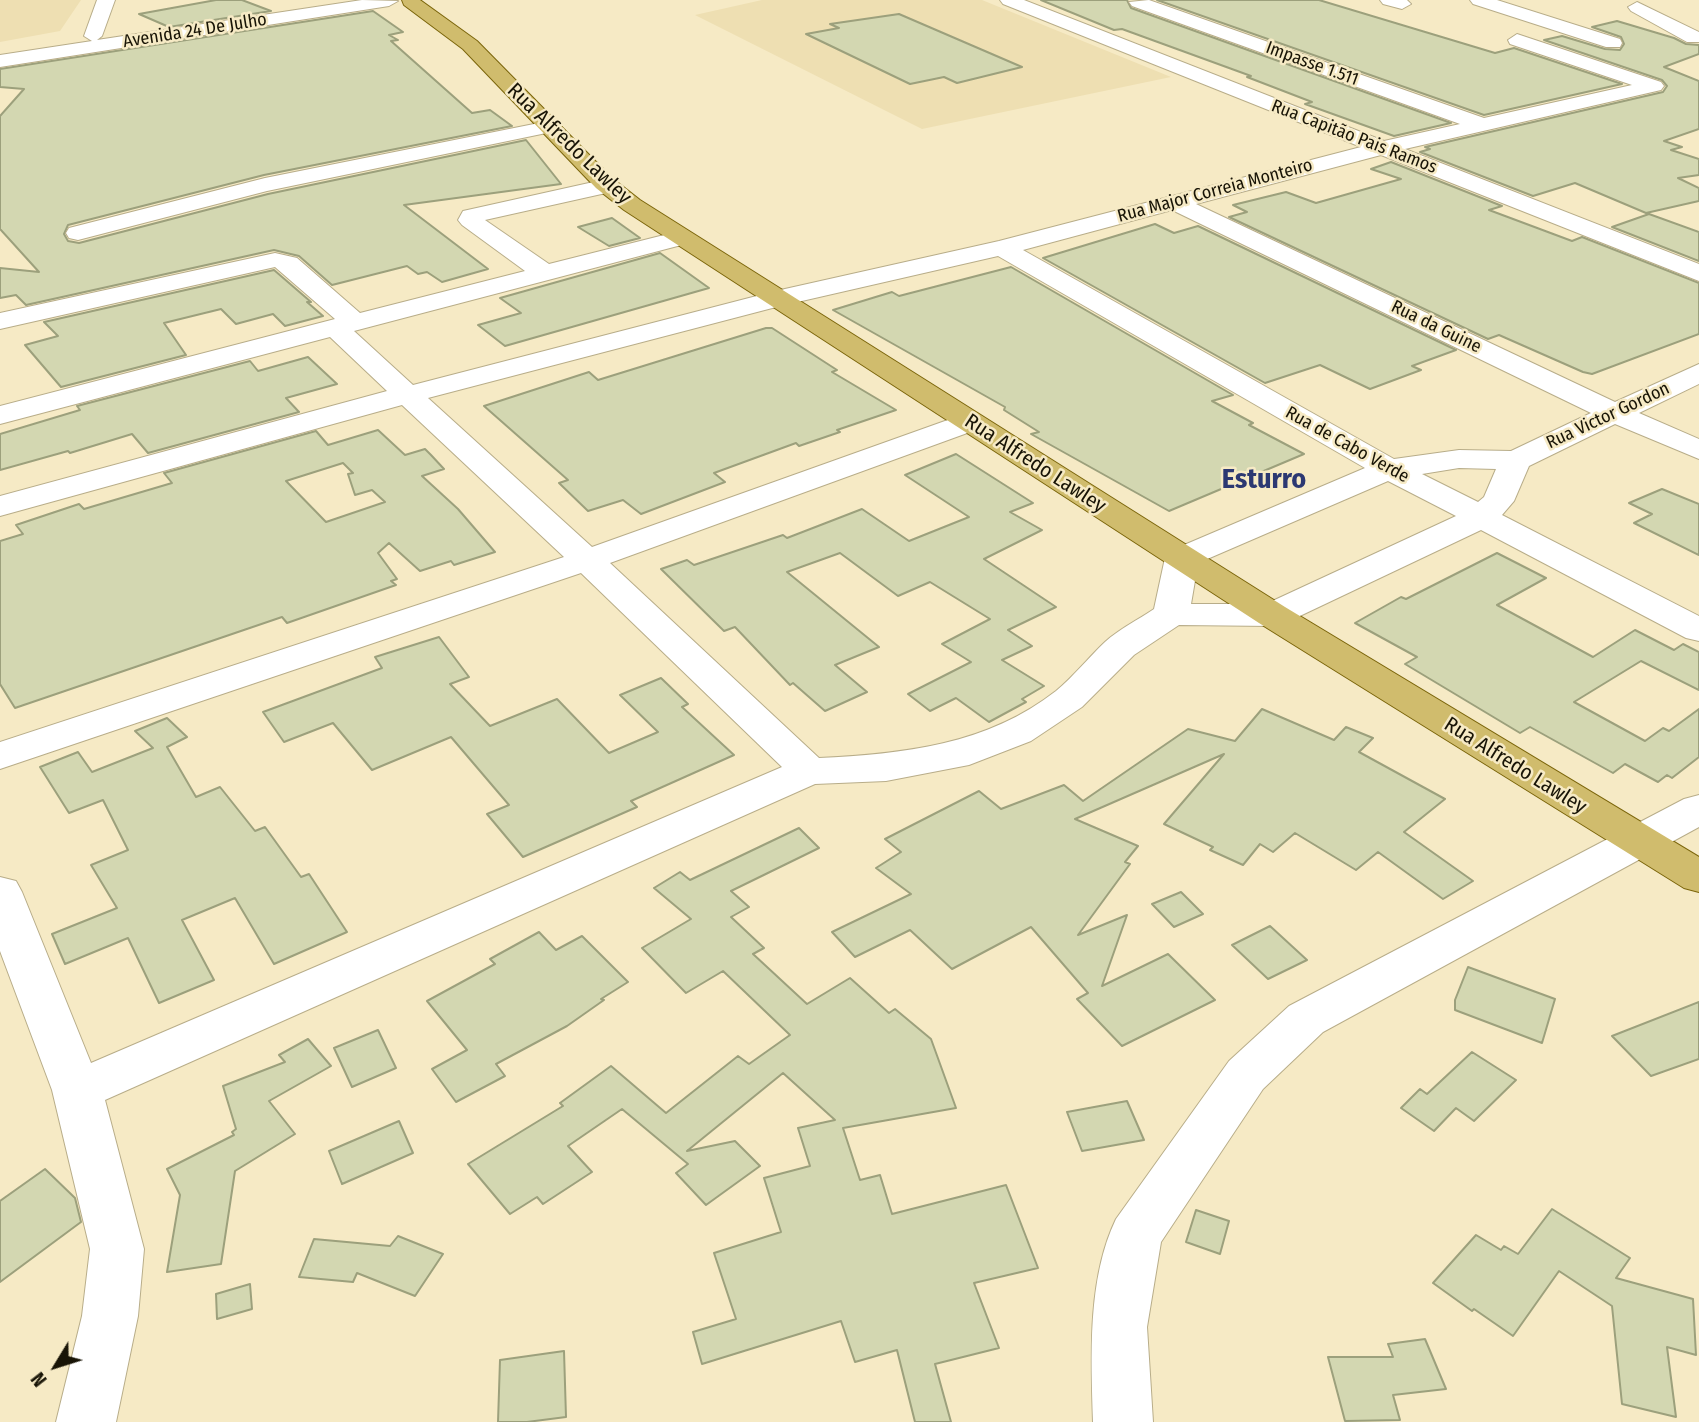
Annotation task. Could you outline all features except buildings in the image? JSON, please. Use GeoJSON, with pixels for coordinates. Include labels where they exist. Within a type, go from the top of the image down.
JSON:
{"type":"FeatureCollection","features":[{"type":"Feature","properties":{"kind":"main road","name":"Rua Alfredo Lawley"},"geometry":{"type":"LineString","coordinates":[[399,0],[470,45],[607,186],[680,238],[1272,615],[1636,841],[1699,877]]}},
{"type":"Feature","properties":{"kind":"street"},"geometry":{"type":"LineString","coordinates":[[98,40],[97,19],[106,0]]}},
{"type":"Feature","properties":{"kind":"street"},"geometry":{"type":"LineString","coordinates":[[0,49],[98,40],[330,0]]}},
{"type":"Feature","properties":{"kind":"street","name":"Avenida 24 De Julho"},"geometry":{"type":"LineString","coordinates":[[0,61],[98,40],[399,0]]}},
{"type":"Feature","properties":{"kind":"street","name":"Rua Capitão Pais Ramos"},"geometry":{"type":"LineString","coordinates":[[1009,0],[1699,273]]}},
{"type":"Feature","properties":{"kind":"street"},"geometry":{"type":"LineString","coordinates":[[1479,0],[1613,43]]}},
{"type":"Feature","properties":{"kind":"street","name":"Impasse 1.511"},"geometry":{"type":"LineString","coordinates":[[1137,2],[1486,126]]}},
{"type":"Feature","properties":{"kind":"street"},"geometry":{"type":"LineString","coordinates":[[1637,7],[1693,38],[1699,37]]}},
{"type":"Feature","properties":{"kind":"street"},"geometry":{"type":"LineString","coordinates":[[1058,19],[1085,14]]}},
{"type":"Feature","properties":{"kind":"street","name":"Rua Major Correia Monteiro"},"geometry":{"type":"LineString","coordinates":[[0,506],[407,395],[776,299],[1002,248],[1381,148],[1654,86],[1517,40]]}},
{"type":"Feature","properties":{"kind":"street"},"geometry":{"type":"LineString","coordinates":[[78,233],[265,185],[550,127]]}},
{"type":"Feature","properties":{"kind":"street"},"geometry":{"type":"LineString","coordinates":[[545,273],[470,220],[471,216],[607,186]]}},
{"type":"Feature","properties":{"kind":"street","name":"Rua da Guine"},"geometry":{"type":"LineString","coordinates":[[1174,202],[1615,413],[1699,450]]}},
{"type":"Feature","properties":{"kind":"street"},"geometry":{"type":"LineString","coordinates":[[0,415],[680,238]]}},
{"type":"Feature","properties":{"kind":"street","name":"Rua de Cabo Verde"},"geometry":{"type":"LineString","coordinates":[[1002,248],[1389,469],[1699,630]]}},
{"type":"Feature","properties":{"kind":"street"},"geometry":{"type":"LineString","coordinates":[[0,321],[275,260],[288,263],[407,395],[587,560],[809,771]]}},
{"type":"Feature","properties":{"kind":"street","name":"Rua Victor Gordon"},"geometry":{"type":"LineString","coordinates":[[1516,460],[1699,373]]}},
{"type":"Feature","properties":{"kind":"street"},"geometry":{"type":"LineString","coordinates":[[0,755],[587,560],[970,422]]}},
{"type":"Feature","properties":{"kind":"street"},"geometry":{"type":"LineString","coordinates":[[77,1090],[809,771],[886,768],[955,756],[1017,732],[1069,699],[1121,648],[1171,614],[1272,615],[1479,518],[1498,501],[1516,460],[1459,459],[1389,469],[1182,558],[1171,614]]}},
{"type":"Feature","properties":{"kind":"street"},"geometry":{"type":"LineString","coordinates":[[1123,1422],[1119,1327],[1135,1236],[1246,1075],[1306,1019],[1699,809]]}},
{"type":"Feature","properties":{"kind":"street"},"geometry":{"type":"LineString","coordinates":[[0,892],[77,1090],[117,1249],[110,1316],[86,1422]]}},
{"type":"Feature","properties":{"kind":"shaded area"},"geometry":{"type":"Polygon","coordinates":[[[0,0],[81,0],[60,31],[0,42],[0,0]]]}},
{"type":"Feature","properties":{"kind":"shaded area"},"geometry":{"type":"Polygon","coordinates":[[[762,0],[982,0],[1171,77],[922,129],[695,15],[762,0]]]}},
{"type":"Feature","properties":{"kind":"district","name":"Esturro"},"geometry":{"type":"Point","coordinates":[1264,480]}}]}
